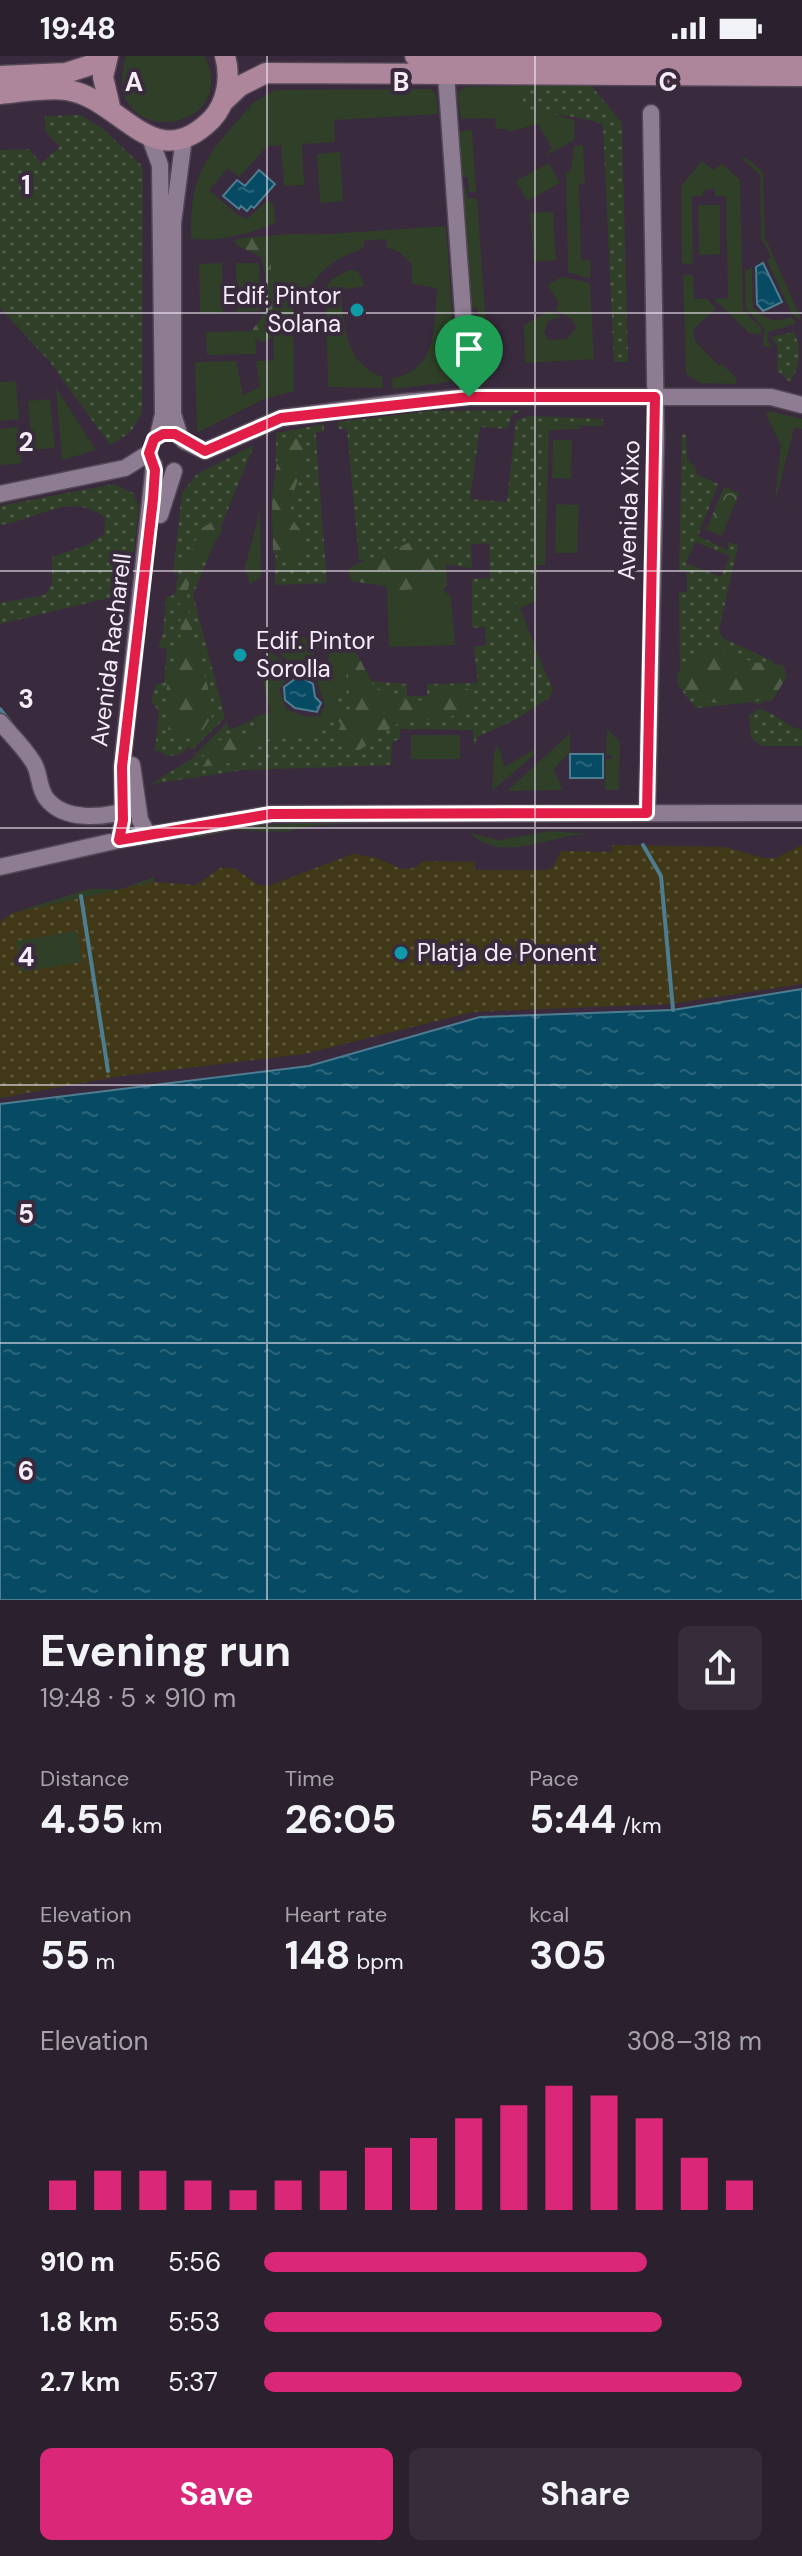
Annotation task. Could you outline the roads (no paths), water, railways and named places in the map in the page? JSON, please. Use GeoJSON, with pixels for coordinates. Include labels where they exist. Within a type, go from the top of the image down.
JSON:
{"type":"FeatureCollection","features":[{"type":"Feature","properties":{"kind":"main road"},"geometry":{"type":"LineString","coordinates":[[224,101],[225,56]]}},
{"type":"Feature","properties":{"kind":"main road"},"geometry":{"type":"LineString","coordinates":[[415,56],[802,58]]}},
{"type":"Feature","properties":{"kind":"main road"},"geometry":{"type":"LineString","coordinates":[[0,76],[66,73],[107,58],[105,94],[111,111]]}},
{"type":"Feature","properties":{"kind":"main road"},"geometry":{"type":"LineString","coordinates":[[0,94],[66,90],[102,102],[126,125],[150,138],[184,137],[201,129],[240,86],[266,73],[802,76]]}},
{"type":"Feature","properties":{"kind":"street"},"geometry":{"type":"LineString","coordinates":[[446,74],[469,397]]}},
{"type":"Feature","properties":{"kind":"street","name":"Avenida Xixo"},"geometry":{"type":"LineString","coordinates":[[647,813],[655,397],[651,113]]}},
{"type":"Feature","properties":{"kind":"street"},"geometry":{"type":"LineString","coordinates":[[151,459],[163,471],[174,471],[187,458],[173,414],[173,223],[184,137]]}},
{"type":"Feature","properties":{"kind":"street"},"geometry":{"type":"LineString","coordinates":[[150,138],[160,165],[163,414],[151,459]]}},
{"type":"Feature","properties":{"kind":"street"},"geometry":{"type":"LineString","coordinates":[[158,436],[169,433],[205,451],[281,418],[469,397],[771,397],[802,405]]}},
{"type":"Feature","properties":{"kind":"street"},"geometry":{"type":"LineString","coordinates":[[0,494],[125,468],[151,459]]}},
{"type":"Feature","properties":{"kind":"street","name":"Avenida Racharell"},"geometry":{"type":"LineString","coordinates":[[130,807],[122,767],[151,459]]}},
{"type":"Feature","properties":{"kind":"street","name":"Avenida Racharell"},"geometry":{"type":"LineString","coordinates":[[119,840],[130,807],[135,718],[158,523],[174,471]]}},
{"type":"Feature","properties":{"kind":"street"},"geometry":{"type":"LineString","coordinates":[[0,722],[35,765],[47,798],[60,810],[90,815],[130,807],[148,835]]}},
{"type":"Feature","properties":{"kind":"street"},"geometry":{"type":"LineString","coordinates":[[0,867],[119,840],[271,814],[802,813]]}},
{"type":"Feature","properties":{"kind":"water"},"geometry":{"type":"Polygon","coordinates":[[[259,170],[275,184],[254,208],[251,206],[247,211],[241,206],[239,209],[223,196],[237,180],[245,186],[259,170]]]}},
{"type":"Feature","properties":{"kind":"water"},"geometry":{"type":"Polygon","coordinates":[[[763,263],[782,302],[763,311],[757,304],[756,267],[763,263]]]}},
{"type":"Feature","properties":{"kind":"water"},"geometry":{"type":"Polygon","coordinates":[[[299,676],[313,684],[315,697],[321,703],[317,712],[295,708],[285,700],[284,687],[299,676]]]}},
{"type":"Feature","properties":{"kind":"water"},"geometry":{"type":"Polygon","coordinates":[[[570,754],[603,754],[603,778],[570,778],[570,754]]]}},
{"type":"Feature","properties":{"kind":"water"},"geometry":{"type":"Polygon","coordinates":[[[802,989],[802,1600],[0,1600],[0,1104],[309,1066],[480,1017],[673,1010],[802,989]]]}},
{"type":"Feature","properties":{"kind":"waterway"},"geometry":{"type":"LineString","coordinates":[[0,709],[11,723]]}},
{"type":"Feature","properties":{"kind":"waterway"},"geometry":{"type":"LineString","coordinates":[[643,845],[661,876],[673,1010]]}},
{"type":"Feature","properties":{"kind":"waterway"},"geometry":{"type":"LineString","coordinates":[[81,896],[108,1071]]}},
{"type":"Feature","properties":{"kind":"place","name":"Edif. Pintor Solana"},"geometry":{"type":"Point","coordinates":[357,310]}},
{"type":"Feature","properties":{"kind":"place","name":"Edif. Pintor Sorolla"},"geometry":{"type":"Point","coordinates":[240,655]}},
{"type":"Feature","properties":{"kind":"place","name":"Platja de Ponent"},"geometry":{"type":"Point","coordinates":[401,953]}}]}
